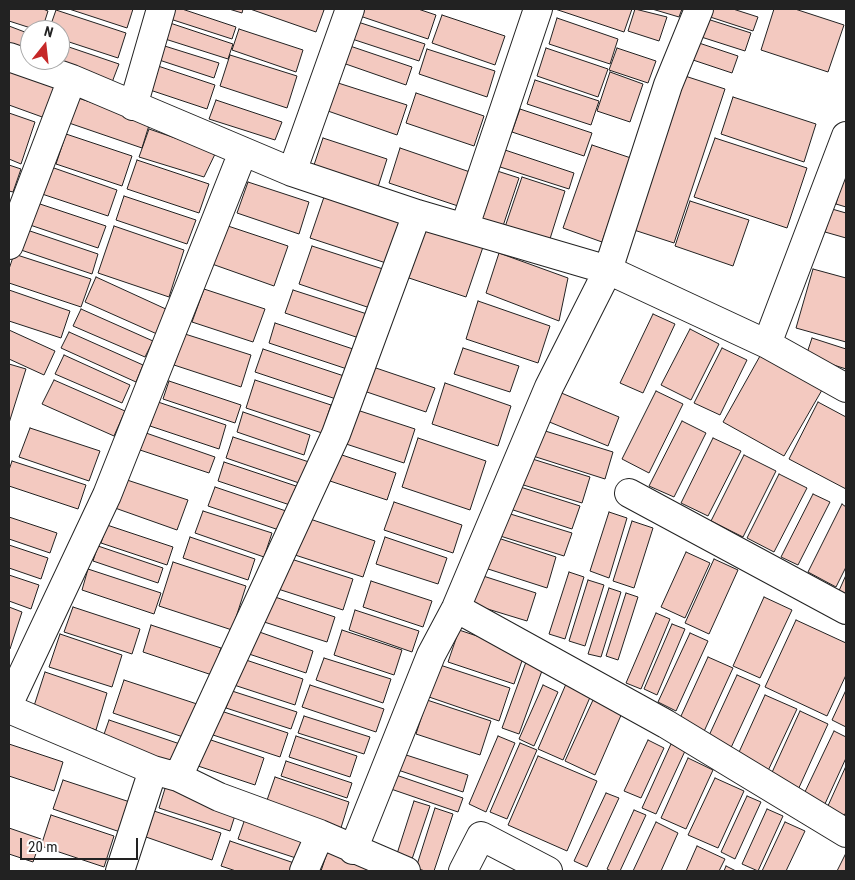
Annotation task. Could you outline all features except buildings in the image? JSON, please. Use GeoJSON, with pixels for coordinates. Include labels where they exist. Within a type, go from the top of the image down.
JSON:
{"type":"FeatureCollection","features":[{"type":"Feature","properties":{"kind":"street"},"geometry":{"type":"LineString","coordinates":[[133,106],[161,9]]}},
{"type":"Feature","properties":{"kind":"street"},"geometry":{"type":"LineString","coordinates":[[292,172],[350,9]]}},
{"type":"Feature","properties":{"kind":"street"},"geometry":{"type":"LineString","coordinates":[[465,226],[538,9]]}},
{"type":"Feature","properties":{"kind":"street"},"geometry":{"type":"LineString","coordinates":[[353,850],[431,654],[456,608],[549,387],[608,270],[668,85],[698,9]]}},
{"type":"Feature","properties":{"kind":"street"},"geometry":{"type":"LineString","coordinates":[[9,56],[72,80],[292,172],[417,214],[465,226],[608,270],[767,344],[846,388]]}},
{"type":"Feature","properties":{"kind":"street"},"geometry":{"type":"LineString","coordinates":[[9,245],[72,80]]}},
{"type":"Feature","properties":{"kind":"street"},"geometry":{"type":"LineString","coordinates":[[767,344],[846,136]]}},
{"type":"Feature","properties":{"kind":"street"},"geometry":{"type":"LineString","coordinates":[[9,703],[107,495],[243,152]]}},
{"type":"Feature","properties":{"kind":"street"},"geometry":{"type":"LineString","coordinates":[[120,871],[166,773],[336,434],[417,214]]}},
{"type":"Feature","properties":{"kind":"street"},"geometry":{"type":"LineString","coordinates":[[629,494],[846,610]]}},
{"type":"Feature","properties":{"kind":"street"},"geometry":{"type":"LineString","coordinates":[[456,608],[666,724],[846,833]]}},
{"type":"Feature","properties":{"kind":"street"},"geometry":{"type":"LineString","coordinates":[[9,709],[220,797],[320,834],[353,850],[406,871]]}},
{"type":"Feature","properties":{"kind":"street"},"geometry":{"type":"LineString","coordinates":[[304,871],[320,834]]}},
{"type":"Feature","properties":{"kind":"street"},"geometry":{"type":"LineString","coordinates":[[463,871],[480,836],[548,871]]}}]}
